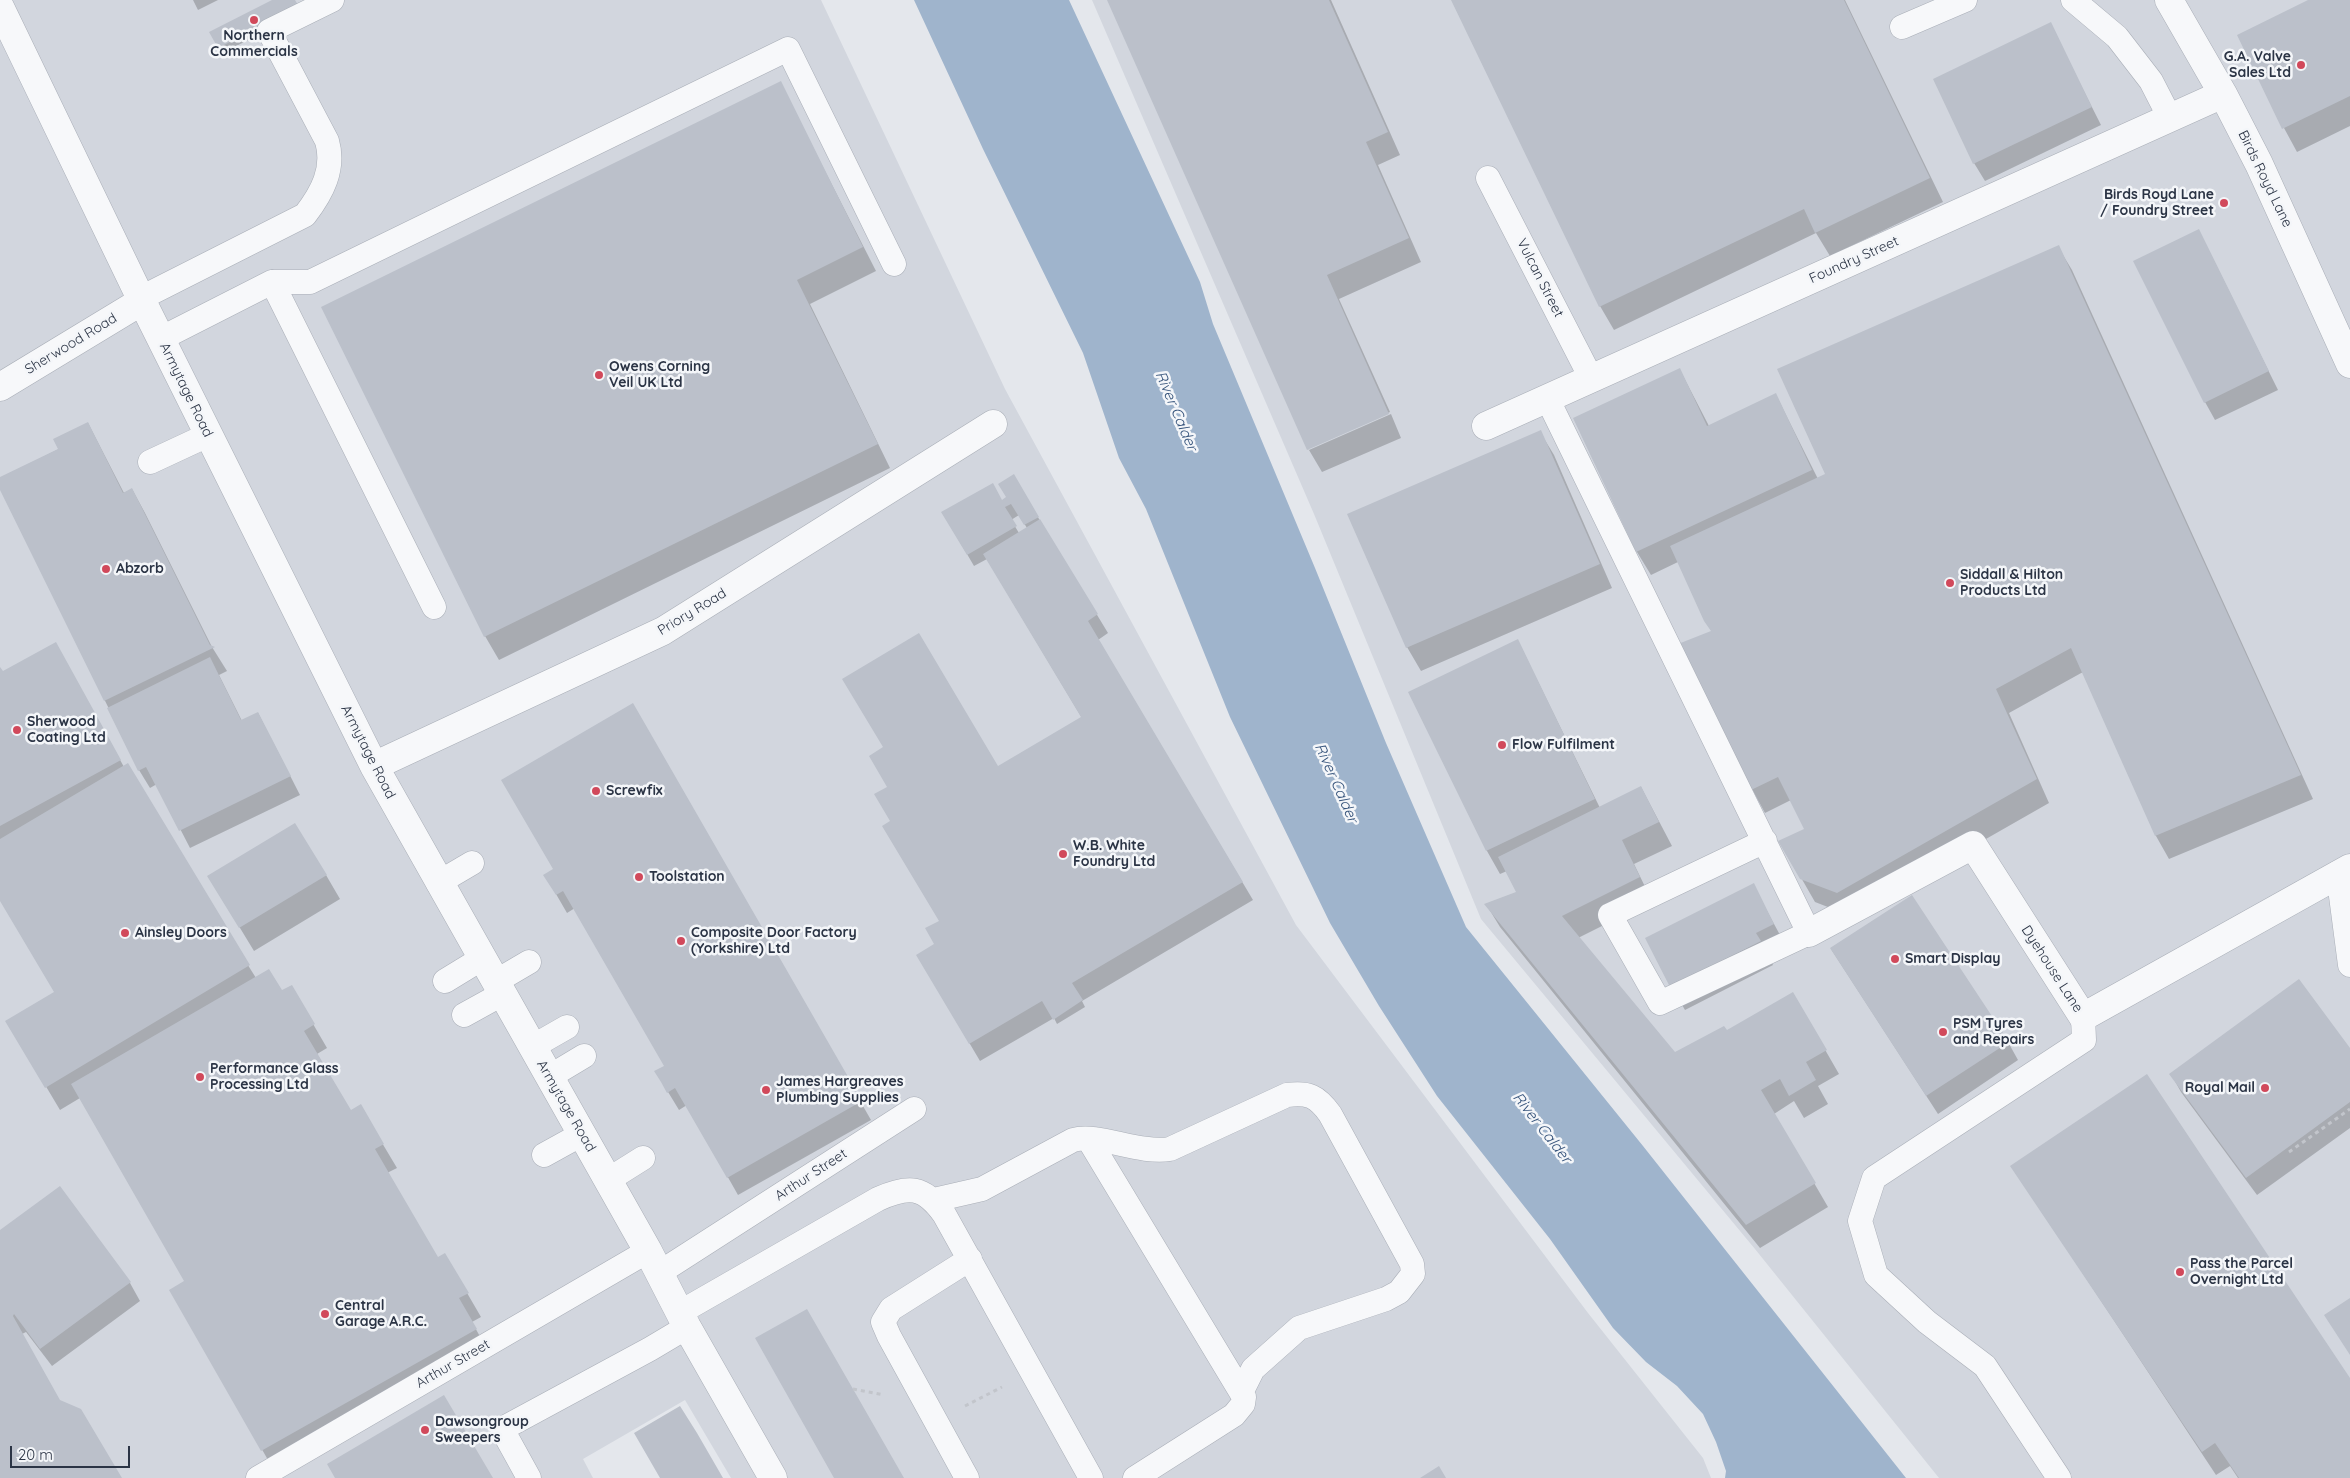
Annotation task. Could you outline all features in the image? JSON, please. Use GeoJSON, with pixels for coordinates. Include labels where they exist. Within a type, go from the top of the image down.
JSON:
{"type":"FeatureCollection","features":[{"type":"Feature","properties":{"kind":"street","name":"Birds Royd Lane"},"geometry":{"type":"LineString","coordinates":[[2169,0],[2224,94],[2259,164],[2350,364]]}},
{"type":"Feature","properties":{"kind":"street","name":"Armytage Road"},"geometry":{"type":"LineString","coordinates":[[0,7],[160,339],[374,766],[438,883],[608,1180],[683,1320],[773,1478]]}},
{"type":"Feature","properties":{"kind":"street","name":"Foundry Street"},"geometry":{"type":"LineString","coordinates":[[1486,426],[2224,94]]}},
{"type":"Feature","properties":{"kind":"street","name":"Sherwood Road"},"geometry":{"type":"LineString","coordinates":[[0,387],[141,300]]}},
{"type":"Feature","properties":{"kind":"street","name":"Priory Road"},"geometry":{"type":"LineString","coordinates":[[374,766],[662,632],[993,424]]}},
{"type":"Feature","properties":{"kind":"street","name":"Dyehouse Lane"},"geometry":{"type":"LineString","coordinates":[[1808,933],[1973,845],[2083,1017],[2344,870]]}},
{"type":"Feature","properties":{"kind":"lane"},"geometry":{"type":"LineString","coordinates":[[141,300],[305,215],[311,208],[326,179],[330,164],[330,152],[327,141],[269,32],[332,0]]}},
{"type":"Feature","properties":{"kind":"lane"},"geometry":{"type":"LineString","coordinates":[[1902,27],[1965,0]]}},
{"type":"Feature","properties":{"kind":"lane"},"geometry":{"type":"LineString","coordinates":[[2073,0],[2117,38],[2151,81],[2170,118]]}},
{"type":"Feature","properties":{"kind":"lane"},"geometry":{"type":"LineString","coordinates":[[160,339],[272,282],[310,282],[788,49],[894,264]]}},
{"type":"Feature","properties":{"kind":"lane","name":"Vulcan Street"},"geometry":{"type":"LineString","coordinates":[[1488,178],[1591,378]]}},
{"type":"Feature","properties":{"kind":"lane"},"geometry":{"type":"LineString","coordinates":[[272,282],[434,607]]}},
{"type":"Feature","properties":{"kind":"lane"},"geometry":{"type":"LineString","coordinates":[[1547,398],[1765,841],[1808,933],[1660,1003],[1610,915],[1765,841]]}},
{"type":"Feature","properties":{"kind":"lane"},"geometry":{"type":"LineString","coordinates":[[150,462],[208,435]]}},
{"type":"Feature","properties":{"kind":"lane"},"geometry":{"type":"LineString","coordinates":[[438,883],[472,863]]}},
{"type":"Feature","properties":{"kind":"lane"},"geometry":{"type":"LineString","coordinates":[[2344,870],[2350,965]]}},
{"type":"Feature","properties":{"kind":"lane"},"geometry":{"type":"LineString","coordinates":[[445,981],[481,959]]}},
{"type":"Feature","properties":{"kind":"lane"},"geometry":{"type":"LineString","coordinates":[[464,1015],[529,962]]}},
{"type":"Feature","properties":{"kind":"lane"},"geometry":{"type":"LineString","coordinates":[[2059,1478],[1984,1366],[1927,1322],[1876,1275],[1860,1221],[1874,1178],[2084,1040],[2083,1017]]}},
{"type":"Feature","properties":{"kind":"lane"},"geometry":{"type":"LineString","coordinates":[[532,1047],[567,1027]]}},
{"type":"Feature","properties":{"kind":"lane"},"geometry":{"type":"LineString","coordinates":[[549,1077],[584,1056]]}},
{"type":"Feature","properties":{"kind":"lane"},"geometry":{"type":"LineString","coordinates":[[934,1200],[982,1190],[1073,1140],[1089,1140],[1149,1151],[1170,1149],[1287,1095],[1299,1094],[1315,1097],[1330,1114],[1412,1264],[1413,1274],[1399,1292],[1386,1300],[1299,1328],[1253,1368],[1242,1391]]}},
{"type":"Feature","properties":{"kind":"lane","name":"Arthur Street"},"geometry":{"type":"LineString","coordinates":[[258,1478],[290,1470],[653,1262],[914,1109]]}},
{"type":"Feature","properties":{"kind":"lane"},"geometry":{"type":"LineString","coordinates":[[544,1155],[582,1134]]}},
{"type":"Feature","properties":{"kind":"lane"},"geometry":{"type":"LineString","coordinates":[[1089,1140],[1242,1391],[1243,1404],[1234,1415],[1134,1478]]}},
{"type":"Feature","properties":{"kind":"lane"},"geometry":{"type":"LineString","coordinates":[[608,1180],[643,1158]]}},
{"type":"Feature","properties":{"kind":"lane"},"geometry":{"type":"LineString","coordinates":[[530,1478],[502,1429],[650,1349],[683,1320],[888,1195],[909,1189],[926,1194],[934,1200],[970,1259],[1091,1478]]}},
{"type":"Feature","properties":{"kind":"lane"},"geometry":{"type":"LineString","coordinates":[[967,1478],[883,1322],[891,1309],[970,1259]]}},
{"type":"Feature","properties":{"kind":"path"},"geometry":{"type":"LineString","coordinates":[[2289,1152],[2350,1109]]}},
{"type":"Feature","properties":{"kind":"shaded area"},"geometry":{"type":"Polygon","coordinates":[[[0,0],[821,0],[1005,389],[1296,925],[1588,1313],[1703,1458],[1711,1478],[731,1478],[685,1400],[583,1459],[593,1478],[0,1478],[0,0]]]}},
{"type":"Feature","properties":{"kind":"shaded area"},"geometry":{"type":"Polygon","coordinates":[[[1092,0],[2350,0],[2350,1478],[1939,1478],[1755,1249],[1481,919],[1314,514],[1092,0]]]}},
{"type":"Feature","properties":{"kind":"water","name":"River Calder"},"geometry":{"type":"Polygon","coordinates":[[[914,0],[1069,0],[1200,282],[1213,324],[1386,743],[1466,927],[1643,1146],[1906,1478],[1725,1478],[1726,1471],[1716,1442],[1703,1414],[1677,1386],[1646,1362],[1613,1328],[1550,1239],[1437,1096],[1379,1006],[1330,923],[1230,717],[1146,509],[1119,458],[1083,353],[983,149],[914,0]]]}},
{"type":"Feature","properties":{"kind":"building","name":"Northern Commercials"},"geometry":{"type":"Polygon","coordinates":[[[272,0],[295,0],[299,7],[218,48],[209,32],[272,0]]]}},
{"type":"Feature","properties":{"kind":"building"},"geometry":{"type":"Polygon","coordinates":[[[1107,0],[1329,0],[1388,132],[1366,142],[1409,238],[1327,275],[1389,414],[1307,450],[1107,0]]]}},
{"type":"Feature","properties":{"kind":"building"},"geometry":{"type":"Polygon","coordinates":[[[1451,0],[1844,0],[1930,178],[1815,233],[1804,209],[1599,307],[1451,0]]]}},
{"type":"Feature","properties":{"kind":"building","name":"G.A. Valve Sales Ltd"},"geometry":{"type":"Polygon","coordinates":[[[2308,0],[2350,0],[2350,96],[2282,129],[2237,35],[2308,0]]]}},
{"type":"Feature","properties":{"kind":"building"},"geometry":{"type":"Polygon","coordinates":[[[2051,22],[2092,107],[1973,164],[1933,79],[2051,22]]]}},
{"type":"Feature","properties":{"kind":"building","name":"Owens Corning Veil UK Ltd"},"geometry":{"type":"Polygon","coordinates":[[[781,81],[863,247],[797,280],[878,444],[484,637],[321,307],[781,81]]]}},
{"type":"Feature","properties":{"kind":"building"},"geometry":{"type":"Polygon","coordinates":[[[2199,229],[2269,371],[2204,403],[2133,261],[2199,229]]]}},
{"type":"Feature","properties":{"kind":"building","name":"Siddall & Hilton Products Ltd"},"geometry":{"type":"Polygon","coordinates":[[[2059,245],[2301,775],[2155,836],[2071,648],[1996,689],[2037,779],[1837,893],[1800,879],[1778,841],[1804,829],[1778,777],[1751,790],[1678,644],[1711,631],[1704,621],[1670,546],[1825,474],[1777,369],[2059,245]]]}},
{"type":"Feature","properties":{"kind":"building"},"geometry":{"type":"Polygon","coordinates":[[[1680,368],[1707,426],[1776,393],[1812,470],[1636,552],[1573,418],[1680,368]]]}},
{"type":"Feature","properties":{"kind":"building","name":"Abzorb"},"geometry":{"type":"Polygon","coordinates":[[[88,422],[123,493],[132,488],[210,645],[215,647],[104,701],[0,490],[0,477],[58,449],[53,439],[88,422]]]}},
{"type":"Feature","properties":{"kind":"building"},"geometry":{"type":"Polygon","coordinates":[[[1541,430],[1600,564],[1406,648],[1347,514],[1541,430]]]}},
{"type":"Feature","properties":{"kind":"building"},"geometry":{"type":"Polygon","coordinates":[[[1014,474],[1039,517],[1024,525],[1011,504],[1005,507],[1017,526],[967,555],[941,512],[993,483],[1002,500],[1006,497],[998,484],[1014,474]]]}},
{"type":"Feature","properties":{"kind":"building","name":"W.B. White Foundry Ltd"},"geometry":{"type":"Polygon","coordinates":[[[1040,519],[1098,614],[1088,621],[1243,882],[1072,983],[1083,1000],[1053,1020],[1042,1001],[969,1044],[916,955],[934,944],[925,928],[939,921],[882,826],[890,821],[874,794],[887,787],[869,756],[883,747],[842,679],[919,633],[998,766],[1081,717],[983,554],[1040,519]]]}},
{"type":"Feature","properties":{"kind":"building","name":"Flow Fulfilment"},"geometry":{"type":"Polygon","coordinates":[[[1518,639],[1595,799],[1486,851],[1408,692],[1518,639]]]}},
{"type":"Feature","properties":{"kind":"building"},"geometry":{"type":"Polygon","coordinates":[[[56,642],[121,760],[0,826],[0,667],[3,671],[56,642]]]}},
{"type":"Feature","properties":{"kind":"building"},"geometry":{"type":"Polygon","coordinates":[[[210,657],[241,720],[258,712],[291,776],[179,831],[146,767],[138,771],[107,708],[210,657]]]}},
{"type":"Feature","properties":{"kind":"building"},"geometry":{"type":"Polygon","coordinates":[[[633,703],[862,1101],[727,1178],[675,1088],[667,1093],[654,1071],[664,1066],[563,891],[556,895],[543,875],[553,869],[501,780],[633,703]]]}},
{"type":"Feature","properties":{"kind":"building","name":"Ainsley Doors"},"geometry":{"type":"Polygon","coordinates":[[[128,763],[250,965],[45,1088],[5,1021],[54,992],[0,901],[0,839],[128,763]]]}},
{"type":"Feature","properties":{"kind":"building"},"geometry":{"type":"Polygon","coordinates":[[[1641,786],[1659,822],[1622,840],[1640,877],[1562,916],[1675,1052],[1724,1026],[1727,1030],[1793,992],[1827,1050],[1806,1062],[1816,1080],[1789,1096],[1780,1079],[1761,1090],[1816,1183],[1746,1225],[1484,904],[1516,892],[1498,857],[1641,786]]]}},
{"type":"Feature","properties":{"kind":"building"},"geometry":{"type":"Polygon","coordinates":[[[295,823],[327,875],[239,928],[207,876],[295,823]]]}},
{"type":"Feature","properties":{"kind":"building"},"geometry":{"type":"Polygon","coordinates":[[[1754,883],[1774,924],[1756,933],[1761,941],[1670,987],[1645,938],[1754,883]]]}},
{"type":"Feature","properties":{"kind":"building"},"geometry":{"type":"Polygon","coordinates":[[[1912,895],[2009,1042],[1926,1096],[1830,948],[1912,895]]]}},
{"type":"Feature","properties":{"kind":"building"},"geometry":{"type":"Polygon","coordinates":[[[269,969],[282,990],[292,985],[315,1024],[304,1031],[351,1110],[361,1104],[384,1144],[375,1149],[438,1257],[445,1253],[469,1293],[459,1298],[477,1329],[261,1451],[169,1290],[184,1281],[71,1084],[269,969]]]}},
{"type":"Feature","properties":{"kind":"building","name":"Royal Mail"},"geometry":{"type":"Polygon","coordinates":[[[2299,979],[2350,1048],[2350,1102],[2246,1178],[2169,1074],[2299,979]]]}},
{"type":"Feature","properties":{"kind":"building","name":"Pass the Parcel Overnight Ltd"},"geometry":{"type":"Polygon","coordinates":[[[2147,1074],[2350,1378],[2350,1478],[2239,1478],[2215,1443],[2202,1452],[2010,1166],[2147,1074]]]}},
{"type":"Feature","properties":{"kind":"building"},"geometry":{"type":"Polygon","coordinates":[[[60,1186],[131,1282],[40,1349],[14,1314],[13,1316],[60,1400],[81,1409],[122,1478],[0,1478],[0,1230],[60,1186]]]}},
{"type":"Feature","properties":{"kind":"building"},"geometry":{"type":"Polygon","coordinates":[[[2350,1298],[2350,1355],[2324,1315],[2350,1298]]]}},
{"type":"Feature","properties":{"kind":"building"},"geometry":{"type":"Polygon","coordinates":[[[807,1309],[904,1478],[834,1478],[755,1338],[807,1309]]]}},
{"type":"Feature","properties":{"kind":"building","name":"Dawsongroup Sweepers"},"geometry":{"type":"Polygon","coordinates":[[[444,1395],[493,1478],[335,1478],[327,1464],[444,1395]]]}},
{"type":"Feature","properties":{"kind":"building"},"geometry":{"type":"Polygon","coordinates":[[[680,1406],[723,1478],[660,1478],[634,1433],[680,1406]]]}},
{"type":"Feature","properties":{"kind":"building"},"geometry":{"type":"Polygon","coordinates":[[[1439,1466],[1446,1478],[1420,1478],[1439,1466]]]}},
{"type":"Feature","properties":{"kind":"place","name":"Northern Commercials"},"geometry":{"type":"Point","coordinates":[254,20]}},
{"type":"Feature","properties":{"kind":"place","name":"G.A. Valve Sales Ltd"},"geometry":{"type":"Point","coordinates":[2301,65]}},
{"type":"Feature","properties":{"kind":"place","name":"Birds Royd Lane / Foundry Street"},"geometry":{"type":"Point","coordinates":[2224,203]}},
{"type":"Feature","properties":{"kind":"place","name":"Owens Corning Veil UK Ltd"},"geometry":{"type":"Point","coordinates":[599,375]}},
{"type":"Feature","properties":{"kind":"place","name":"Abzorb"},"geometry":{"type":"Point","coordinates":[106,569]}},
{"type":"Feature","properties":{"kind":"place","name":"Siddall & Hilton Products Ltd"},"geometry":{"type":"Point","coordinates":[1950,583]}},
{"type":"Feature","properties":{"kind":"place","name":"Sherwood Coating Ltd"},"geometry":{"type":"Point","coordinates":[17,730]}},
{"type":"Feature","properties":{"kind":"place","name":"Flow Fulfilment"},"geometry":{"type":"Point","coordinates":[1502,745]}},
{"type":"Feature","properties":{"kind":"place","name":"Screwfix"},"geometry":{"type":"Point","coordinates":[596,791]}},
{"type":"Feature","properties":{"kind":"place","name":"W.B. White Foundry Ltd"},"geometry":{"type":"Point","coordinates":[1063,854]}},
{"type":"Feature","properties":{"kind":"place","name":"Toolstation"},"geometry":{"type":"Point","coordinates":[639,877]}},
{"type":"Feature","properties":{"kind":"place","name":"Ainsley Doors"},"geometry":{"type":"Point","coordinates":[125,933]}},
{"type":"Feature","properties":{"kind":"place","name":"Composite Door Factory (Yorkshire) Ltd"},"geometry":{"type":"Point","coordinates":[681,941]}},
{"type":"Feature","properties":{"kind":"place","name":"Smart Display"},"geometry":{"type":"Point","coordinates":[1895,959]}},
{"type":"Feature","properties":{"kind":"place","name":"PSM Tyres and Repairs"},"geometry":{"type":"Point","coordinates":[1943,1032]}},
{"type":"Feature","properties":{"kind":"place","name":"Performance Glass Processing Ltd"},"geometry":{"type":"Point","coordinates":[200,1077]}},
{"type":"Feature","properties":{"kind":"place","name":"Royal Mail"},"geometry":{"type":"Point","coordinates":[2265,1088]}},
{"type":"Feature","properties":{"kind":"place","name":"James Hargreaves Plumbing Supplies"},"geometry":{"type":"Point","coordinates":[766,1090]}},
{"type":"Feature","properties":{"kind":"place","name":"Pass the Parcel Overnight Ltd"},"geometry":{"type":"Point","coordinates":[2180,1272]}},
{"type":"Feature","properties":{"kind":"place","name":"Central Garage A.R.C."},"geometry":{"type":"Point","coordinates":[325,1314]}},
{"type":"Feature","properties":{"kind":"place","name":"Dawsongroup Sweepers"},"geometry":{"type":"Point","coordinates":[425,1430]}}]}
